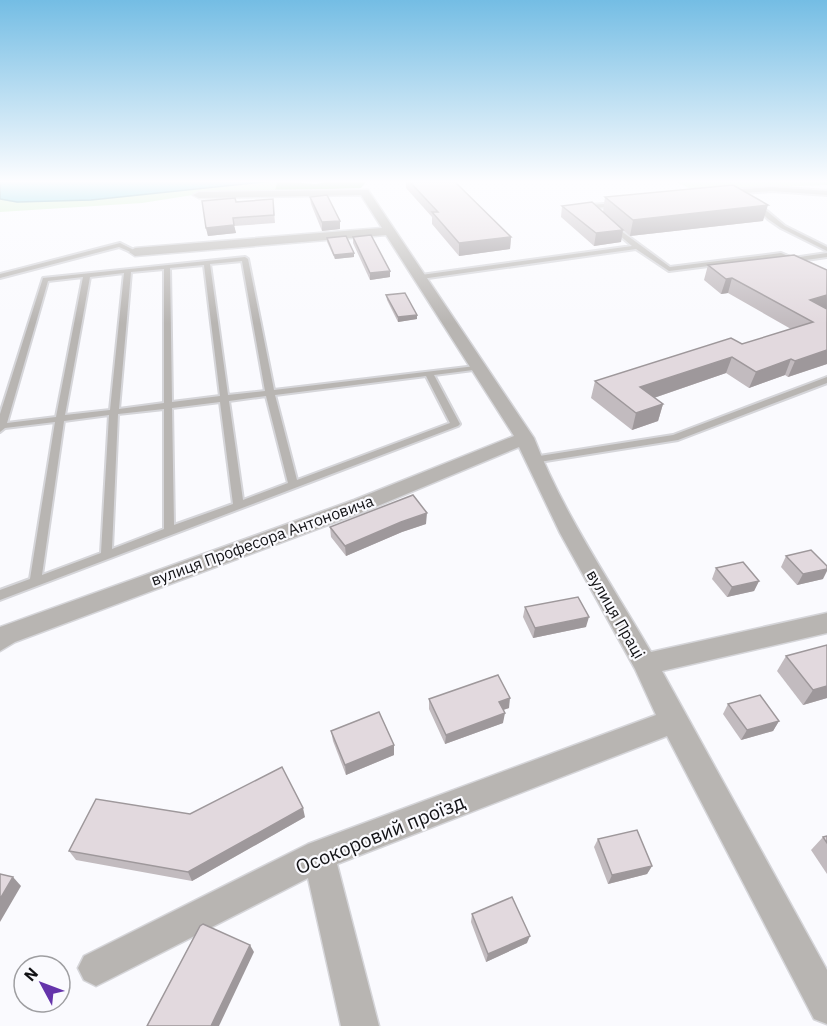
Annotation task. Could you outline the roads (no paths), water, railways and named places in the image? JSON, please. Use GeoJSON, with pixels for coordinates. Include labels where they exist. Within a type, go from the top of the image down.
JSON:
{"type":"FeatureCollection","features":[{"type":"Feature","properties":{"kind":"street"},"geometry":{"type":"LineString","coordinates":[[135,252],[390,231]]}},
{"type":"Feature","properties":{"kind":"street","name":"вулиця Праці"},"geometry":{"type":"LineString","coordinates":[[390,231],[481,367],[529,449],[827,1006]]}},
{"type":"Feature","properties":{"kind":"street","name":"вулиця Професора Антоновича"},"geometry":{"type":"LineString","coordinates":[[0,641],[6,635],[361,505],[529,449]]}},
{"type":"Feature","properties":{"kind":"street"},"geometry":{"type":"LineString","coordinates":[[645,664],[827,623]]}},
{"type":"Feature","properties":{"kind":"street","name":"Осокоровий проїзд"},"geometry":{"type":"LineString","coordinates":[[96,968],[319,855],[673,721]]}},
{"type":"Feature","properties":{"kind":"street"},"geometry":{"type":"LineString","coordinates":[[319,855],[360,1026]]}},
{"type":"Feature","properties":{"kind":"lane"},"geometry":{"type":"LineString","coordinates":[[616,229],[669,269],[781,255],[792,260],[827,255]]}},
{"type":"Feature","properties":{"kind":"lane"},"geometry":{"type":"LineString","coordinates":[[787,229],[827,249]]}},
{"type":"Feature","properties":{"kind":"lane"},"geometry":{"type":"LineString","coordinates":[[0,276],[120,245],[135,252]]}},
{"type":"Feature","properties":{"kind":"lane"},"geometry":{"type":"LineString","coordinates":[[421,277],[637,247]]}},
{"type":"Feature","properties":{"kind":"lane"},"geometry":{"type":"LineString","coordinates":[[293,485],[270,393],[245,259],[45,279],[0,427],[60,418],[224,399],[270,393],[429,374],[481,367]]}},
{"type":"Feature","properties":{"kind":"lane"},"geometry":{"type":"LineString","coordinates":[[207,262],[238,505]]}},
{"type":"Feature","properties":{"kind":"lane"},"geometry":{"type":"LineString","coordinates":[[167,267],[169,531]]}},
{"type":"Feature","properties":{"kind":"lane"},"geometry":{"type":"LineString","coordinates":[[106,555],[114,412],[128,270]]}},
{"type":"Feature","properties":{"kind":"lane"},"geometry":{"type":"LineString","coordinates":[[35,582],[60,418],[87,274]]}},
{"type":"Feature","properties":{"kind":"lane"},"geometry":{"type":"LineString","coordinates":[[0,595],[454,424],[429,374]]}},
{"type":"Feature","properties":{"kind":"lane"},"geometry":{"type":"LineString","coordinates":[[529,449],[675,438],[827,380]]}}]}
